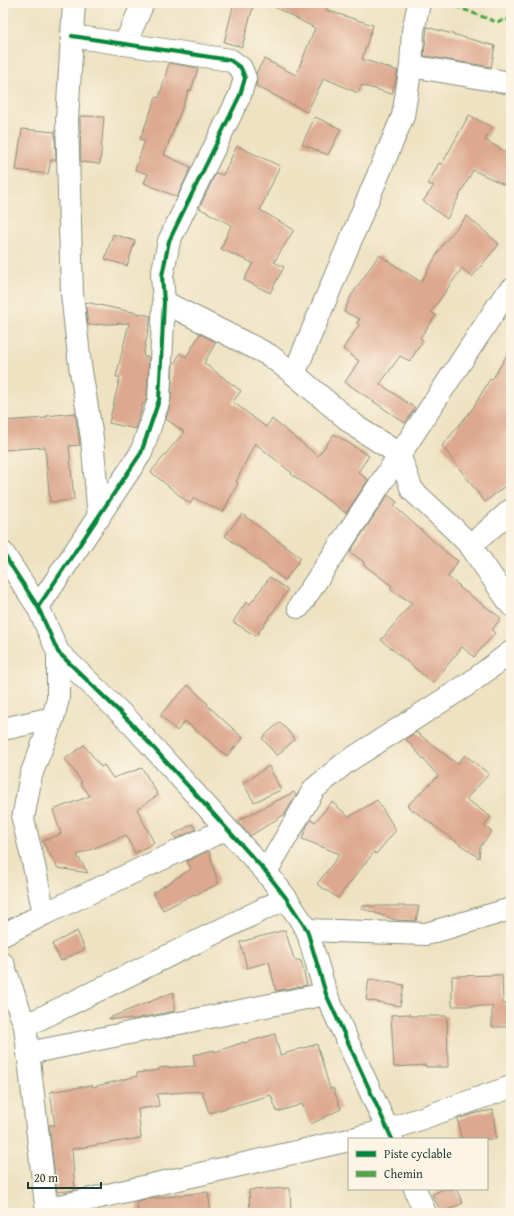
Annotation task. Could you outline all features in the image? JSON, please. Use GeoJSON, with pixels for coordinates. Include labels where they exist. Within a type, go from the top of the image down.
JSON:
{"type":"FeatureCollection","features":[{"type":"Feature","properties":{"kind":"street"},"geometry":{"type":"LineString","coordinates":[[74,3],[67,120],[72,294],[80,365],[92,438],[99,518]]}},
{"type":"Feature","properties":{"kind":"street"},"geometry":{"type":"LineString","coordinates":[[125,44],[143,3]]}},
{"type":"Feature","properties":{"kind":"street"},"geometry":{"type":"LineString","coordinates":[[294,374],[403,116],[411,66],[412,32],[419,3]]}},
{"type":"Feature","properties":{"kind":"street"},"geometry":{"type":"LineString","coordinates":[[38,607],[141,454],[159,400],[164,302],[162,276],[169,241],[240,95],[245,78],[241,68],[230,60],[72,36]]}},
{"type":"Feature","properties":{"kind":"street"},"geometry":{"type":"LineString","coordinates":[[411,66],[511,83]]}},
{"type":"Feature","properties":{"kind":"street"},"geometry":{"type":"LineString","coordinates":[[299,607],[503,298],[511,290]]}},
{"type":"Feature","properties":{"kind":"street"},"geometry":{"type":"LineString","coordinates":[[164,302],[269,355],[358,428],[399,454],[412,490],[470,545],[511,605]]}},
{"type":"Feature","properties":{"kind":"street"},"geometry":{"type":"LineString","coordinates":[[470,545],[511,510]]}},
{"type":"Feature","properties":{"kind":"street"},"geometry":{"type":"LineString","coordinates":[[3,553],[38,607],[58,652],[131,723],[266,872],[286,898],[307,930],[326,994],[390,1135]]}},
{"type":"Feature","properties":{"kind":"street"},"geometry":{"type":"LineString","coordinates":[[44,914],[24,819],[31,775],[53,718],[58,699],[58,652]]}},
{"type":"Feature","properties":{"kind":"street"},"geometry":{"type":"LineString","coordinates":[[266,872],[314,789],[345,763],[467,685],[511,652]]}},
{"type":"Feature","properties":{"kind":"street"},"geometry":{"type":"LineString","coordinates":[[3,729],[53,718]]}},
{"type":"Feature","properties":{"kind":"street"},"geometry":{"type":"LineString","coordinates":[[3,935],[44,914],[226,829]]}},
{"type":"Feature","properties":{"kind":"street"},"geometry":{"type":"LineString","coordinates":[[25,1026],[286,898]]}},
{"type":"Feature","properties":{"kind":"street"},"geometry":{"type":"LineString","coordinates":[[307,930],[426,934],[511,909]]}},
{"type":"Feature","properties":{"kind":"street"},"geometry":{"type":"LineString","coordinates":[[3,964],[25,1026],[47,1211],[348,1140]]}},
{"type":"Feature","properties":{"kind":"street"},"geometry":{"type":"LineString","coordinates":[[28,1053],[326,994]]}},
{"type":"Feature","properties":{"kind":"street"},"geometry":{"type":"LineString","coordinates":[[362,1138],[390,1135],[511,1087]]}},
{"type":"Feature","properties":{"kind":"street"},"geometry":{"type":"LineString","coordinates":[[415,1190],[425,1213]]}},
{"type":"Feature","properties":{"kind":"building"},"geometry":{"type":"Polygon","coordinates":[[[234,3],[254,3],[242,47],[224,42],[234,3]]]}},
{"type":"Feature","properties":{"kind":"building"},"geometry":{"type":"Polygon","coordinates":[[[267,3],[330,3],[326,10],[373,25],[362,59],[398,71],[392,94],[361,85],[358,93],[324,78],[307,112],[256,86],[256,73],[264,59],[296,75],[315,28],[267,3]]]}},
{"type":"Feature","properties":{"kind":"building"},"geometry":{"type":"Polygon","coordinates":[[[427,27],[495,46],[491,67],[424,56],[427,27]]]}},
{"type":"Feature","properties":{"kind":"building"},"geometry":{"type":"Polygon","coordinates":[[[169,63],[198,68],[191,91],[189,90],[164,155],[191,167],[177,197],[144,183],[148,174],[135,170],[145,140],[140,139],[156,97],[159,98],[169,63]]]}},
{"type":"Feature","properties":{"kind":"building"},"geometry":{"type":"Polygon","coordinates":[[[469,115],[492,127],[485,140],[511,155],[511,188],[473,170],[447,219],[423,201],[434,186],[428,184],[439,163],[442,164],[469,115]]]}},
{"type":"Feature","properties":{"kind":"building"},"geometry":{"type":"Polygon","coordinates":[[[80,116],[104,117],[100,164],[81,162],[80,116]]]}},
{"type":"Feature","properties":{"kind":"building"},"geometry":{"type":"Polygon","coordinates":[[[315,117],[341,129],[328,155],[302,144],[315,117]]]}},
{"type":"Feature","properties":{"kind":"building"},"geometry":{"type":"Polygon","coordinates":[[[22,129],[55,132],[56,160],[51,160],[48,174],[16,170],[22,129]]]}},
{"type":"Feature","properties":{"kind":"building"},"geometry":{"type":"Polygon","coordinates":[[[237,146],[280,166],[260,210],[294,230],[274,262],[284,267],[270,293],[244,280],[253,263],[221,249],[231,225],[199,208],[216,173],[223,175],[237,146]]]}},
{"type":"Feature","properties":{"kind":"building"},"geometry":{"type":"Polygon","coordinates":[[[467,216],[499,244],[472,277],[462,268],[431,312],[436,315],[420,338],[423,340],[410,361],[400,356],[380,384],[415,408],[405,423],[345,382],[359,361],[343,349],[359,325],[357,323],[360,319],[344,312],[351,296],[379,255],[421,282],[443,244],[467,216]]]}},
{"type":"Feature","properties":{"kind":"building"},"geometry":{"type":"Polygon","coordinates":[[[113,234],[135,241],[127,266],[105,259],[113,234]]]}},
{"type":"Feature","properties":{"kind":"building"},"geometry":{"type":"Polygon","coordinates":[[[85,302],[151,316],[143,356],[149,357],[147,398],[144,404],[143,403],[136,429],[109,423],[120,377],[116,377],[129,323],[88,325],[85,302]]]}},
{"type":"Feature","properties":{"kind":"building"},"geometry":{"type":"Polygon","coordinates":[[[200,334],[216,342],[204,363],[241,391],[233,402],[266,427],[272,419],[318,456],[334,434],[369,456],[358,472],[368,480],[346,513],[291,474],[292,473],[255,443],[236,482],[238,483],[223,512],[194,498],[190,504],[151,472],[184,432],[166,419],[171,401],[173,363],[175,363],[180,353],[186,357],[200,334]]]}},
{"type":"Feature","properties":{"kind":"building"},"geometry":{"type":"Polygon","coordinates":[[[511,348],[511,481],[485,502],[442,446],[473,408],[511,348]]]}},
{"type":"Feature","properties":{"kind":"building"},"geometry":{"type":"Polygon","coordinates":[[[75,413],[80,445],[69,446],[74,500],[50,502],[45,447],[3,450],[3,421],[46,418],[46,416],[75,413]]]}},
{"type":"Feature","properties":{"kind":"building"},"geometry":{"type":"Polygon","coordinates":[[[388,495],[397,502],[394,506],[448,554],[458,561],[448,577],[501,618],[492,630],[495,633],[474,657],[462,647],[433,683],[381,640],[412,603],[390,589],[392,586],[350,552],[388,495]]]}},
{"type":"Feature","properties":{"kind":"building"},"geometry":{"type":"Polygon","coordinates":[[[242,514],[301,558],[285,580],[225,536],[242,514]]]}},
{"type":"Feature","properties":{"kind":"building"},"geometry":{"type":"Polygon","coordinates":[[[270,577],[288,590],[256,636],[233,622],[246,602],[250,604],[270,577]]]}},
{"type":"Feature","properties":{"kind":"building"},"geometry":{"type":"Polygon","coordinates":[[[188,685],[208,704],[207,705],[243,738],[227,756],[185,721],[177,731],[160,715],[188,685]]]}},
{"type":"Feature","properties":{"kind":"building"},"geometry":{"type":"Polygon","coordinates":[[[280,722],[295,739],[277,756],[262,738],[280,722]]]}},
{"type":"Feature","properties":{"kind":"building"},"geometry":{"type":"Polygon","coordinates":[[[416,732],[457,764],[465,755],[489,774],[466,799],[491,817],[484,826],[492,831],[480,847],[479,858],[407,806],[438,776],[406,739],[416,732]]]}},
{"type":"Feature","properties":{"kind":"building"},"geometry":{"type":"Polygon","coordinates":[[[84,745],[101,767],[104,765],[113,778],[142,768],[158,795],[137,809],[154,843],[135,853],[126,835],[77,855],[88,873],[58,868],[42,841],[61,834],[53,810],[90,796],[80,783],[82,782],[65,759],[84,745]]]}},
{"type":"Feature","properties":{"kind":"building"},"geometry":{"type":"Polygon","coordinates":[[[269,766],[281,790],[254,802],[243,783],[269,766]]]}},
{"type":"Feature","properties":{"kind":"building"},"geometry":{"type":"Polygon","coordinates":[[[294,792],[296,795],[285,814],[250,836],[237,821],[294,792]]]}},
{"type":"Feature","properties":{"kind":"building"},"geometry":{"type":"Polygon","coordinates":[[[377,800],[396,830],[376,854],[374,852],[338,898],[317,884],[340,854],[302,839],[307,826],[311,820],[315,822],[332,802],[349,817],[377,800]]]}},
{"type":"Feature","properties":{"kind":"building"},"geometry":{"type":"Polygon","coordinates":[[[192,824],[196,829],[176,839],[173,835],[192,824]]]}},
{"type":"Feature","properties":{"kind":"building"},"geometry":{"type":"Polygon","coordinates":[[[209,851],[218,884],[195,895],[194,894],[163,910],[153,893],[191,869],[187,861],[209,851]]]}},
{"type":"Feature","properties":{"kind":"building"},"geometry":{"type":"Polygon","coordinates":[[[362,906],[419,906],[416,921],[396,920],[361,908],[362,906]]]}},
{"type":"Feature","properties":{"kind":"building"},"geometry":{"type":"Polygon","coordinates":[[[285,930],[294,959],[301,961],[307,985],[276,991],[269,962],[247,968],[240,942],[285,930]]]}},
{"type":"Feature","properties":{"kind":"building"},"geometry":{"type":"Polygon","coordinates":[[[77,931],[85,949],[61,961],[52,944],[77,931]]]}},
{"type":"Feature","properties":{"kind":"building"},"geometry":{"type":"Polygon","coordinates":[[[502,975],[503,1004],[511,1004],[511,1027],[492,1027],[492,1006],[452,1006],[452,976],[502,975]]]}},
{"type":"Feature","properties":{"kind":"building"},"geometry":{"type":"Polygon","coordinates":[[[369,979],[404,985],[400,1006],[366,1000],[369,979]]]}},
{"type":"Feature","properties":{"kind":"building"},"geometry":{"type":"Polygon","coordinates":[[[174,992],[174,1011],[135,1019],[109,1018],[174,992]]]}},
{"type":"Feature","properties":{"kind":"building"},"geometry":{"type":"Polygon","coordinates":[[[410,1014],[410,1016],[447,1016],[448,1067],[426,1067],[426,1065],[394,1067],[391,1015],[410,1014]]]}},
{"type":"Feature","properties":{"kind":"building"},"geometry":{"type":"Polygon","coordinates":[[[275,1034],[280,1055],[317,1044],[330,1089],[333,1088],[341,1109],[311,1124],[302,1104],[277,1112],[271,1095],[209,1113],[202,1091],[157,1094],[159,1106],[138,1109],[141,1138],[72,1149],[75,1190],[57,1192],[49,1125],[55,1125],[50,1092],[92,1085],[93,1087],[137,1076],[137,1073],[159,1070],[159,1068],[195,1066],[193,1055],[214,1050],[215,1052],[244,1042],[275,1034]]]}},
{"type":"Feature","properties":{"kind":"building"},"geometry":{"type":"Polygon","coordinates":[[[493,1110],[496,1139],[461,1138],[458,1119],[476,1113],[493,1110]]]}},
{"type":"Feature","properties":{"kind":"building"},"geometry":{"type":"Polygon","coordinates":[[[290,1188],[291,1213],[250,1213],[249,1190],[290,1188]]]}},
{"type":"Feature","properties":{"kind":"building"},"geometry":{"type":"Polygon","coordinates":[[[441,1190],[456,1190],[463,1203],[442,1213],[432,1195],[441,1190]]]}},
{"type":"Feature","properties":{"kind":"building"},"geometry":{"type":"Polygon","coordinates":[[[208,1192],[211,1213],[138,1213],[137,1201],[208,1192]]]}},
{"type":"Feature","properties":{"kind":"marked path"},"geometry":{"type":"LineString","coordinates":[[447,3],[496,22],[507,20],[511,16]]}},
{"type":"Feature","properties":{"kind":"cycle path"},"geometry":{"type":"LineString","coordinates":[[38,607],[141,453],[159,400],[164,302],[162,276],[169,241],[240,95],[245,78],[241,68],[230,60],[72,36]]}},
{"type":"Feature","properties":{"kind":"cycle path"},"geometry":{"type":"LineString","coordinates":[[3,553],[38,607],[58,652],[131,723],[266,872],[286,898],[307,930],[326,994],[392,1138]]}}]}
